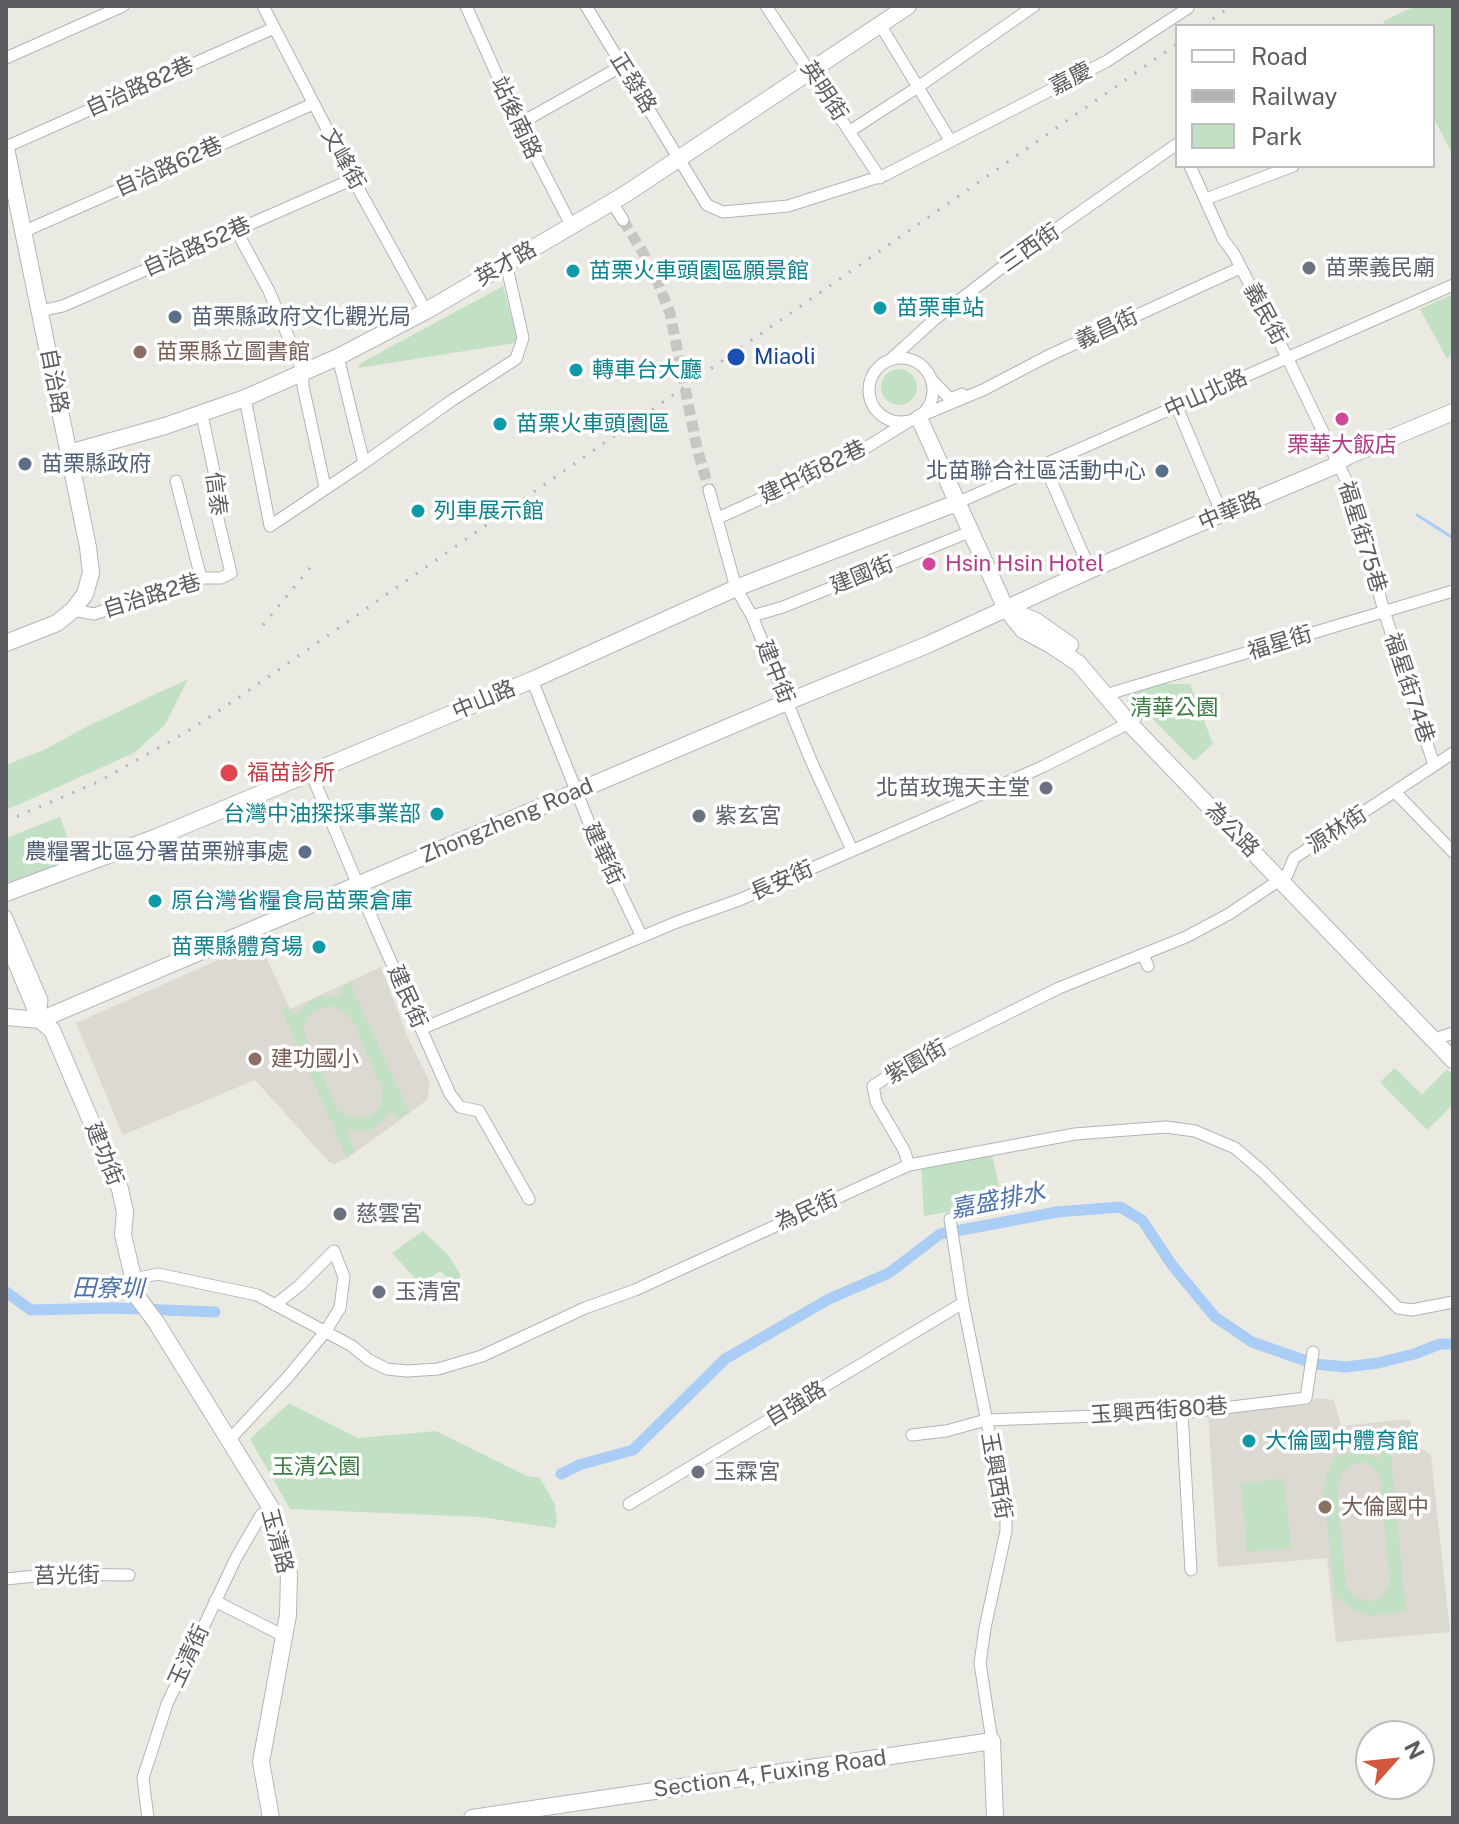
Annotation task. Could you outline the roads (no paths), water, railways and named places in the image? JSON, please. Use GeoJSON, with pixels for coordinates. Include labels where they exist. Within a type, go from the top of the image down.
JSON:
{"type":"FeatureCollection","features":[{"type":"Feature","properties":{"kind":"street"},"geometry":{"type":"LineString","coordinates":[[6,58],[123,6]]}},
{"type":"Feature","properties":{"kind":"street","name":"文峰街"},"geometry":{"type":"LineString","coordinates":[[263,6],[426,311]]}},
{"type":"Feature","properties":{"kind":"street","name":"站後南路"},"geometry":{"type":"LineString","coordinates":[[466,6],[519,124],[572,227]]}},
{"type":"Feature","properties":{"kind":"street","name":"正發路"},"geometry":{"type":"LineString","coordinates":[[586,6],[707,205],[723,212],[788,206],[880,178]]}},
{"type":"Feature","properties":{"kind":"street","name":"英明街"},"geometry":{"type":"LineString","coordinates":[[766,6],[880,178]]}},
{"type":"Feature","properties":{"kind":"street","name":"英才路"},"geometry":{"type":"LineString","coordinates":[[69,453],[202,415],[245,398],[338,357],[426,311],[572,227],[680,159],[908,6]]}},
{"type":"Feature","properties":{"kind":"street"},"geometry":{"type":"LineString","coordinates":[[850,131],[1034,6]]}},
{"type":"Feature","properties":{"kind":"street","name":"嘉慶"},"geometry":{"type":"LineString","coordinates":[[880,178],[1107,61],[1187,7]]}},
{"type":"Feature","properties":{"kind":"street"},"geometry":{"type":"LineString","coordinates":[[881,26],[950,140]]}},
{"type":"Feature","properties":{"kind":"street","name":"自治路82巷"},"geometry":{"type":"LineString","coordinates":[[6,147],[274,28]]}},
{"type":"Feature","properties":{"kind":"street"},"geometry":{"type":"LineString","coordinates":[[519,124],[622,66]]}},
{"type":"Feature","properties":{"kind":"street","name":"自治路62巷"},"geometry":{"type":"LineString","coordinates":[[25,231],[313,104]]}},
{"type":"Feature","properties":{"kind":"street","name":"三西街"},"geometry":{"type":"LineString","coordinates":[[890,360],[935,319],[1005,265],[1175,145]]}},
{"type":"Feature","properties":{"kind":"street","name":"自治路"},"geometry":{"type":"LineString","coordinates":[[6,147],[12,196],[25,231],[88,547],[91,573],[85,594],[73,610]]}},
{"type":"Feature","properties":{"kind":"street","name":"義民街"},"geometry":{"type":"LineString","coordinates":[[1191,168],[1223,239],[1287,357],[1339,464]]}},
{"type":"Feature","properties":{"kind":"street"},"geometry":{"type":"LineString","coordinates":[[1206,199],[1288,168]]}},
{"type":"Feature","properties":{"kind":"street","name":"自治路52巷"},"geometry":{"type":"LineString","coordinates":[[40,311],[63,306],[353,179]]}},
{"type":"Feature","properties":{"kind":"street"},"geometry":{"type":"LineString","coordinates":[[612,202],[623,220]]}},
{"type":"Feature","properties":{"kind":"street"},"geometry":{"type":"LineString","coordinates":[[236,230],[269,291],[303,372],[303,386],[325,487],[516,359],[523,338],[506,263]]}},
{"type":"Feature","properties":{"kind":"street","name":"義昌街"},"geometry":{"type":"LineString","coordinates":[[916,418],[974,394],[1048,356],[1240,268]]}},
{"type":"Feature","properties":{"kind":"street","name":"中山北路"},"geometry":{"type":"LineString","coordinates":[[959,502],[1453,285]]}},
{"type":"Feature","properties":{"kind":"street"},"geometry":{"type":"LineString","coordinates":[[338,357],[364,463]]}},
{"type":"Feature","properties":{"kind":"street"},"geometry":{"type":"LineString","coordinates":[[932,380],[932,399],[916,418],[886,419],[878,413],[869,394],[873,374],[880,365],[890,360],[910,359],[920,364],[950,399],[962,394],[974,394]]}},
{"type":"Feature","properties":{"kind":"street","name":"信泰"},"geometry":{"type":"LineString","coordinates":[[245,398],[270,526],[325,487]]}},
{"type":"Feature","properties":{"kind":"street"},"geometry":{"type":"LineString","coordinates":[[1177,407],[1222,514]]}},
{"type":"Feature","properties":{"kind":"street","name":"中華路"},"geometry":{"type":"LineString","coordinates":[[1006,609],[1453,412]]}},
{"type":"Feature","properties":{"kind":"street","name":"信泰"},"geometry":{"type":"LineString","coordinates":[[202,415],[215,476],[211,490],[231,573]]}},
{"type":"Feature","properties":{"kind":"street"},"geometry":{"type":"LineString","coordinates":[[916,418],[959,502],[1006,609]]}},
{"type":"Feature","properties":{"kind":"street","name":"建中街82巷"},"geometry":{"type":"LineString","coordinates":[[718,518],[844,461],[916,418]]}},
{"type":"Feature","properties":{"kind":"street"},"geometry":{"type":"LineString","coordinates":[[1044,464],[1090,570]]}},
{"type":"Feature","properties":{"kind":"street","name":"福星街75巷"},"geometry":{"type":"LineString","coordinates":[[1339,464],[1364,534],[1384,611]]}},
{"type":"Feature","properties":{"kind":"street"},"geometry":{"type":"LineString","coordinates":[[176,481],[201,578]]}},
{"type":"Feature","properties":{"kind":"street","name":"建中街"},"geometry":{"type":"LineString","coordinates":[[709,490],[736,588],[752,616],[852,850]]}},
{"type":"Feature","properties":{"kind":"street","name":"中山路"},"geometry":{"type":"LineString","coordinates":[[6,893],[144,842],[532,680],[736,588],[959,502]]}},
{"type":"Feature","properties":{"kind":"street","name":"建國街"},"geometry":{"type":"LineString","coordinates":[[752,616],[783,607],[972,531]]}},
{"type":"Feature","properties":{"kind":"street","name":"自治路2巷"},"geometry":{"type":"LineString","coordinates":[[73,610],[94,614],[201,578],[221,578],[231,573]]}},
{"type":"Feature","properties":{"kind":"street","name":"福星街"},"geometry":{"type":"LineString","coordinates":[[1111,695],[1453,591]]}},
{"type":"Feature","properties":{"kind":"street","name":"為公路"},"geometry":{"type":"LineString","coordinates":[[1006,609],[1036,621],[1065,641],[1132,720],[1446,1041],[1453,1060]]}},
{"type":"Feature","properties":{"kind":"street","name":"Zhongzheng Road"},"geometry":{"type":"LineString","coordinates":[[6,1017],[40,1020],[1006,609]]}},
{"type":"Feature","properties":{"kind":"street"},"geometry":{"type":"LineString","coordinates":[[6,643],[57,623],[73,610]]}},
{"type":"Feature","properties":{"kind":"street","name":"福星街74巷"},"geometry":{"type":"LineString","coordinates":[[1384,611],[1434,765]]}},
{"type":"Feature","properties":{"kind":"street","name":"建華街"},"geometry":{"type":"LineString","coordinates":[[532,680],[597,843],[642,937]]}},
{"type":"Feature","properties":{"kind":"street","name":"長安街"},"geometry":{"type":"LineString","coordinates":[[421,1029],[739,900],[1044,766],[1132,720]]}},
{"type":"Feature","properties":{"kind":"street","name":"源林街"},"geometry":{"type":"LineString","coordinates":[[1038,999],[1146,961],[1229,914],[1284,878],[1294,858],[1453,753]]}},
{"type":"Feature","properties":{"kind":"street","name":"建民街"},"geometry":{"type":"LineString","coordinates":[[311,773],[450,1094],[460,1107],[479,1111],[529,1199]]}},
{"type":"Feature","properties":{"kind":"street"},"geometry":{"type":"LineString","coordinates":[[1395,792],[1453,852]]}},
{"type":"Feature","properties":{"kind":"street"},"geometry":{"type":"LineString","coordinates":[[6,916],[42,1000],[40,1020]]}},
{"type":"Feature","properties":{"kind":"street","name":"建功街"},"geometry":{"type":"LineString","coordinates":[[6,938],[40,1020],[52,1030],[120,1189],[125,1212],[123,1235],[138,1298]]}},
{"type":"Feature","properties":{"kind":"street"},"geometry":{"type":"LineString","coordinates":[[6,959],[27,1008],[40,1020]]}},
{"type":"Feature","properties":{"kind":"street","name":"紫園街"},"geometry":{"type":"LineString","coordinates":[[909,1165],[904,1150],[876,1102],[873,1086],[912,1061],[1038,999]]}},
{"type":"Feature","properties":{"kind":"street","name":"為民街"},"geometry":{"type":"LineString","coordinates":[[133,1279],[158,1274],[257,1295],[387,1369],[438,1369],[482,1356],[585,1308],[635,1290],[909,1165],[1075,1134],[1166,1127],[1195,1131],[1235,1148],[1263,1172],[1398,1308],[1412,1310],[1453,1302]]}},
{"type":"Feature","properties":{"kind":"street","name":"玉興西街"},"geometry":{"type":"LineString","coordinates":[[950,1219],[963,1303],[1006,1516],[1006,1531],[980,1663],[992,1741]]}},
{"type":"Feature","properties":{"kind":"street"},"geometry":{"type":"LineString","coordinates":[[230,1439],[288,1377],[325,1332],[340,1308],[344,1277],[334,1251],[275,1305]]}},
{"type":"Feature","properties":{"kind":"street","name":"玉清路"},"geometry":{"type":"LineString","coordinates":[[138,1298],[271,1508],[289,1574],[288,1615],[261,1762],[271,1818]]}},
{"type":"Feature","properties":{"kind":"street","name":"自強路"},"geometry":{"type":"LineString","coordinates":[[629,1504],[963,1303]]}},
{"type":"Feature","properties":{"kind":"street","name":"玉興西街80巷"},"geometry":{"type":"LineString","coordinates":[[912,1435],[946,1431],[986,1420],[1182,1413],[1306,1398],[1313,1352]]}},
{"type":"Feature","properties":{"kind":"street"},"geometry":{"type":"LineString","coordinates":[[1182,1413],[1191,1570]]}},
{"type":"Feature","properties":{"kind":"street","name":"玉清街"},"geometry":{"type":"LineString","coordinates":[[148,1818],[143,1778],[167,1704],[215,1601],[261,1515],[271,1508]]}},
{"type":"Feature","properties":{"kind":"street","name":"莒光街"},"geometry":{"type":"LineString","coordinates":[[6,1579],[54,1574],[129,1575]]}},
{"type":"Feature","properties":{"kind":"street"},"geometry":{"type":"LineString","coordinates":[[215,1601],[282,1635]]}},
{"type":"Feature","properties":{"kind":"street"},"geometry":{"type":"LineString","coordinates":[[992,1741],[995,1818]]}},
{"type":"Feature","properties":{"kind":"street","name":"Section 4, Fuxing Road"},"geometry":{"type":"LineString","coordinates":[[472,1818],[992,1741]]}},
{"type":"Feature","properties":{"kind":"waterway"},"geometry":{"type":"LineString","coordinates":[[1417,515],[1453,538]]}},
{"type":"Feature","properties":{"kind":"waterway","name":"嘉盛排水"},"geometry":{"type":"LineString","coordinates":[[561,1474],[579,1465],[633,1450],[725,1359],[829,1299],[889,1273],[940,1234],[1057,1212],[1120,1207],[1142,1220],[1172,1265],[1215,1317],[1252,1342],[1315,1364],[1346,1367],[1378,1363],[1440,1344],[1453,1344]]}},
{"type":"Feature","properties":{"kind":"waterway","name":"田寮圳"},"geometry":{"type":"LineString","coordinates":[[6,1292],[31,1310],[113,1308],[215,1312]]}},
{"type":"Feature","properties":{"kind":"tunnel"},"geometry":{"type":"LineString","coordinates":[[623,220],[651,266],[670,313],[697,448],[709,490]]}},
{"type":"Feature","properties":{"kind":"railway"},"geometry":{"type":"LineString","coordinates":[[1206,24],[1231,6]]}},
{"type":"Feature","properties":{"kind":"railway"},"geometry":{"type":"LineString","coordinates":[[6,821],[98,782],[185,733],[238,698],[1175,45]]}},
{"type":"Feature","properties":{"kind":"railway"},"geometry":{"type":"LineString","coordinates":[[263,625],[314,563]]}},
{"type":"Feature","properties":{"kind":"place","name":"苗栗義民廟"},"geometry":{"type":"Point","coordinates":[1309,268]}},
{"type":"Feature","properties":{"kind":"place","name":"苗栗火車頭園區願景館"},"geometry":{"type":"Point","coordinates":[573,271]}},
{"type":"Feature","properties":{"kind":"place","name":"苗栗車站"},"geometry":{"type":"Point","coordinates":[880,308]}},
{"type":"Feature","properties":{"kind":"place","name":"苗栗縣政府文化觀光局"},"geometry":{"type":"Point","coordinates":[175,317]}},
{"type":"Feature","properties":{"kind":"place","name":"苗栗縣立圖書館"},"geometry":{"type":"Point","coordinates":[140,352]}},
{"type":"Feature","properties":{"kind":"place","name":"Miaoli"},"geometry":{"type":"Point","coordinates":[736,357]}},
{"type":"Feature","properties":{"kind":"place","name":"轉車台大廳"},"geometry":{"type":"Point","coordinates":[576,370]}},
{"type":"Feature","properties":{"kind":"place","name":"栗華大飯店"},"geometry":{"type":"Point","coordinates":[1342,419]}},
{"type":"Feature","properties":{"kind":"place","name":"苗栗火車頭園區"},"geometry":{"type":"Point","coordinates":[500,424]}},
{"type":"Feature","properties":{"kind":"place","name":"苗栗縣政府"},"geometry":{"type":"Point","coordinates":[25,464]}},
{"type":"Feature","properties":{"kind":"place","name":"北苗聯合社區活動中心"},"geometry":{"type":"Point","coordinates":[1162,471]}},
{"type":"Feature","properties":{"kind":"place","name":"列車展示館"},"geometry":{"type":"Point","coordinates":[418,511]}},
{"type":"Feature","properties":{"kind":"place","name":"Hsin Hsin Hotel"},"geometry":{"type":"Point","coordinates":[929,564]}},
{"type":"Feature","properties":{"kind":"place","name":"福苗診所"},"geometry":{"type":"Point","coordinates":[229,773]}},
{"type":"Feature","properties":{"kind":"place","name":"北苗玫瑰天主堂"},"geometry":{"type":"Point","coordinates":[1046,788]}},
{"type":"Feature","properties":{"kind":"place","name":"台灣中油探採事業部"},"geometry":{"type":"Point","coordinates":[437,814]}},
{"type":"Feature","properties":{"kind":"place","name":"紫玄宮"},"geometry":{"type":"Point","coordinates":[699,816]}},
{"type":"Feature","properties":{"kind":"place","name":"農糧署北區分署苗栗辦事處"},"geometry":{"type":"Point","coordinates":[305,852]}},
{"type":"Feature","properties":{"kind":"place","name":"原台灣省糧食局苗栗倉庫"},"geometry":{"type":"Point","coordinates":[155,901]}},
{"type":"Feature","properties":{"kind":"place","name":"苗栗縣體育場"},"geometry":{"type":"Point","coordinates":[319,947]}},
{"type":"Feature","properties":{"kind":"place","name":"建功國小"},"geometry":{"type":"Point","coordinates":[255,1059]}},
{"type":"Feature","properties":{"kind":"place","name":"慈雲宮"},"geometry":{"type":"Point","coordinates":[340,1214]}},
{"type":"Feature","properties":{"kind":"place","name":"玉清宮"},"geometry":{"type":"Point","coordinates":[379,1292]}},
{"type":"Feature","properties":{"kind":"place","name":"大倫國中體育館"},"geometry":{"type":"Point","coordinates":[1249,1441]}},
{"type":"Feature","properties":{"kind":"place","name":"玉霖宮"},"geometry":{"type":"Point","coordinates":[698,1472]}},
{"type":"Feature","properties":{"kind":"place","name":"大倫國中"},"geometry":{"type":"Point","coordinates":[1325,1507]}},
{"type":"Feature","properties":{"kind":"park label","name":"清華公園"},"geometry":{"type":"Point","coordinates":[1174,708]}},
{"type":"Feature","properties":{"kind":"park label","name":"玉清公園"},"geometry":{"type":"Point","coordinates":[316,1467]}}]}
